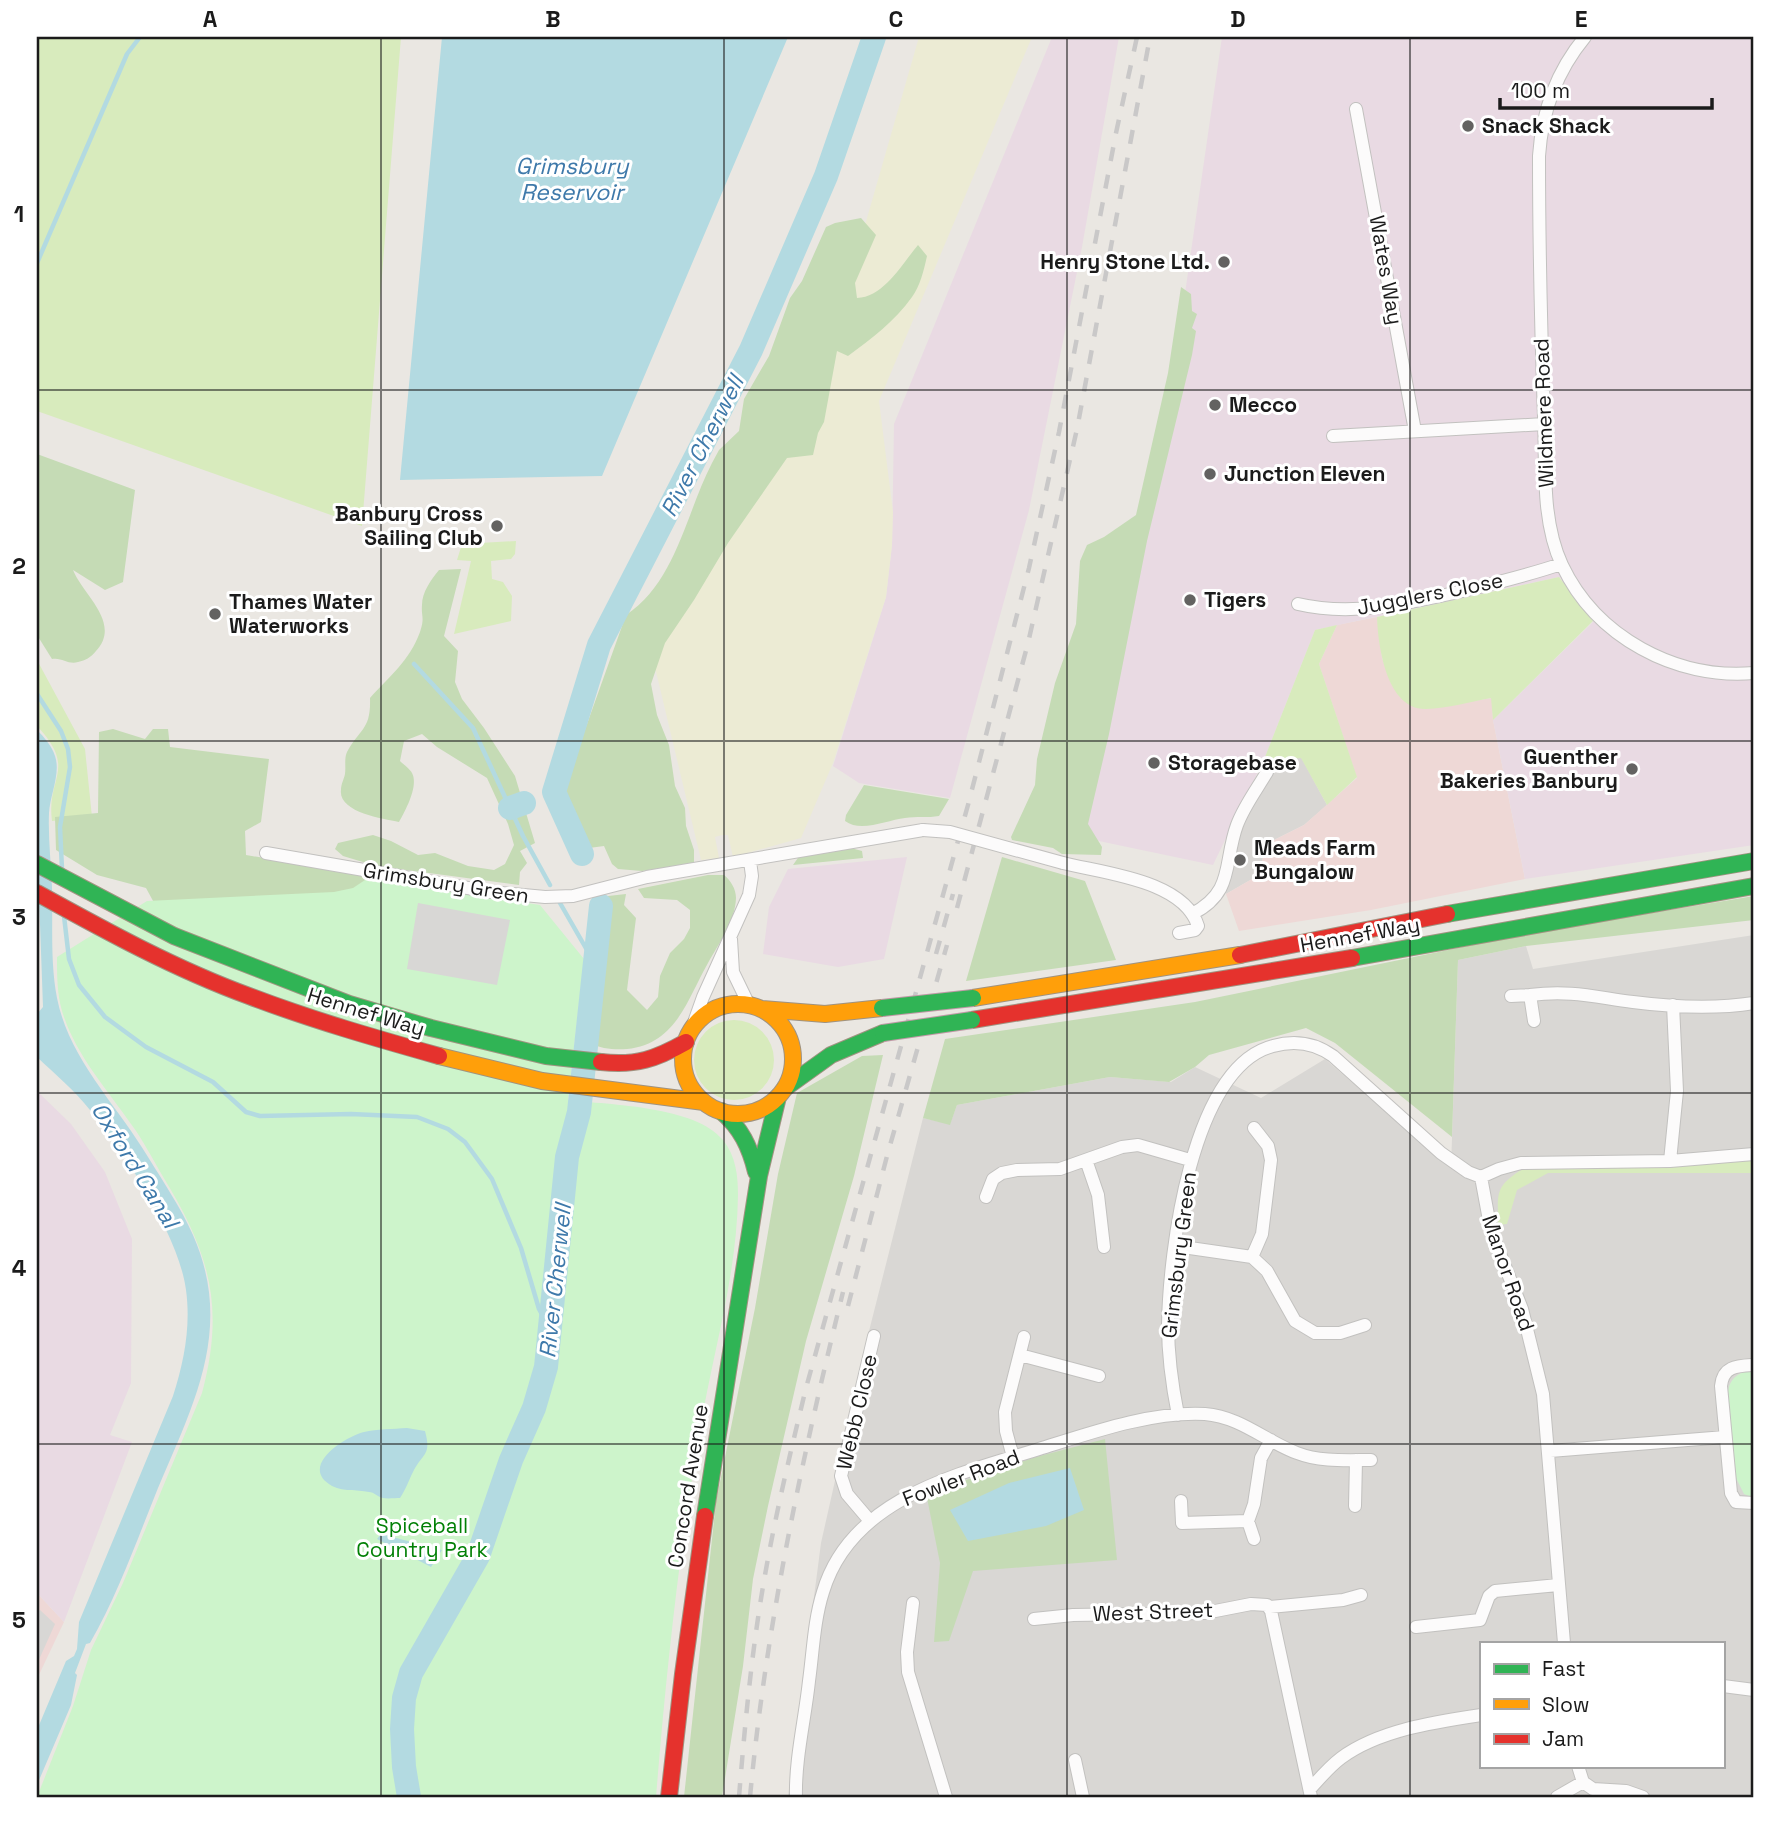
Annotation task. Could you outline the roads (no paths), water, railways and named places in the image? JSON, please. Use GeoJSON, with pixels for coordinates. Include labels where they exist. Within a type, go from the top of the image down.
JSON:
{"type":"FeatureCollection","features":[{"type":"Feature","properties":{"kind":"main road","name":"Hennef Way"},"geometry":{"type":"LineString","coordinates":[[754,1007],[825,1014],[973,998],[1238,955],[1506,903],[1754,861]]}},
{"type":"Feature","properties":{"kind":"main road","name":"Hennef Way"},"geometry":{"type":"LineString","coordinates":[[37,864],[174,936],[349,1004],[444,1031],[546,1056],[618,1064],[636,1063],[662,1056],[689,1035]]}},
{"type":"Feature","properties":{"kind":"main road","name":"Hennef Way"},"geometry":{"type":"LineString","coordinates":[[781,1093],[814,1064],[854,1041],[883,1033],[1279,971],[1754,886]]}},
{"type":"Feature","properties":{"kind":"main road","name":"Hennef Way"},"geometry":{"type":"LineString","coordinates":[[37,893],[178,966],[261,1001],[340,1028],[475,1066],[541,1081],[704,1102]]}},
{"type":"Feature","properties":{"kind":"main road"},"geometry":{"type":"LineString","coordinates":[[733,1004],[754,1007],[773,1017],[784,1029],[791,1043],[791,1075],[781,1093],[766,1107],[736,1114],[721,1111],[704,1102],[685,1075],[683,1058],[689,1035],[704,1017],[717,1009],[733,1004]]}},
{"type":"Feature","properties":{"kind":"main road","name":"Concord Avenue"},"geometry":{"type":"LineString","coordinates":[[669,1797],[685,1644],[708,1485],[767,1134],[781,1093]]}},
{"type":"Feature","properties":{"kind":"main road","name":"Concord Avenue"},"geometry":{"type":"LineString","coordinates":[[721,1111],[737,1125],[745,1137],[751,1150],[758,1184]]}},
{"type":"Feature","properties":{"kind":"street","name":"Wildmere Road"},"geometry":{"type":"LineString","coordinates":[[1585,37],[1571,54],[1551,93],[1541,134],[1541,333],[1549,519],[1561,564],[1591,608],[1623,637],[1684,667],[1709,672],[1754,673]]}},
{"type":"Feature","properties":{"kind":"street","name":"Wates Way"},"geometry":{"type":"LineString","coordinates":[[1356,109],[1415,431]]}},
{"type":"Feature","properties":{"kind":"street"},"geometry":{"type":"LineString","coordinates":[[1333,436],[1544,424]]}},
{"type":"Feature","properties":{"kind":"street","name":"Jugglers Close"},"geometry":{"type":"LineString","coordinates":[[1298,604],[1335,609],[1379,607],[1515,578],[1561,564]]}},
{"type":"Feature","properties":{"kind":"street"},"geometry":{"type":"LineString","coordinates":[[1180,933],[1197,929],[1197,921],[1192,914],[1209,905],[1220,889],[1239,818],[1267,772]]}},
{"type":"Feature","properties":{"kind":"street","name":"Grimsbury Green"},"geometry":{"type":"LineString","coordinates":[[266,853],[491,892],[545,897],[579,894],[647,877],[923,830],[950,832],[1063,863],[1138,879],[1170,895],[1192,914]]}},
{"type":"Feature","properties":{"kind":"street"},"geometry":{"type":"LineString","coordinates":[[689,1035],[703,997],[749,895],[752,876],[750,861]]}},
{"type":"Feature","properties":{"kind":"street"},"geometry":{"type":"LineString","coordinates":[[731,939],[733,972],[754,1007]]}},
{"type":"Feature","properties":{"kind":"street"},"geometry":{"type":"LineString","coordinates":[[1511,996],[1573,992],[1673,1005],[1754,1003]]}},
{"type":"Feature","properties":{"kind":"street"},"geometry":{"type":"LineString","coordinates":[[1530,995],[1534,1021]]}},
{"type":"Feature","properties":{"kind":"street"},"geometry":{"type":"LineString","coordinates":[[1670,1161],[1677,1091],[1673,1005]]}},
{"type":"Feature","properties":{"kind":"street","name":"Grimsbury Green"},"geometry":{"type":"LineString","coordinates":[[1178,1415],[1170,1373],[1168,1324],[1176,1246],[1190,1160],[1222,1091],[1244,1060],[1270,1046],[1301,1043],[1327,1051],[1441,1153],[1468,1172],[1481,1177]]}},
{"type":"Feature","properties":{"kind":"street"},"geometry":{"type":"LineString","coordinates":[[1252,1257],[1262,1234],[1270,1160],[1268,1146],[1254,1128]]}},
{"type":"Feature","properties":{"kind":"street"},"geometry":{"type":"LineString","coordinates":[[986,1197],[993,1179],[1002,1173],[1017,1170],[1052,1171],[1113,1150],[1138,1146],[1190,1160]]}},
{"type":"Feature","properties":{"kind":"street"},"geometry":{"type":"LineString","coordinates":[[1481,1177],[1505,1167],[1533,1162],[1670,1161],[1754,1154]]}},
{"type":"Feature","properties":{"kind":"street"},"geometry":{"type":"LineString","coordinates":[[1086,1160],[1098,1195],[1104,1247]]}},
{"type":"Feature","properties":{"kind":"street","name":"Manor Road"},"geometry":{"type":"LineString","coordinates":[[1481,1177],[1491,1231],[1515,1290],[1534,1351],[1543,1394],[1550,1451],[1564,1642]]}},
{"type":"Feature","properties":{"kind":"street"},"geometry":{"type":"LineString","coordinates":[[1176,1246],[1252,1257],[1267,1271],[1289,1314],[1304,1328],[1315,1333],[1340,1333],[1365,1325]]}},
{"type":"Feature","properties":{"kind":"street","name":"Webb Close"},"geometry":{"type":"LineString","coordinates":[[870,1521],[844,1489],[841,1476],[874,1336]]}},
{"type":"Feature","properties":{"kind":"street"},"geometry":{"type":"LineString","coordinates":[[1013,1457],[1006,1431],[1005,1412],[1024,1338]]}},
{"type":"Feature","properties":{"kind":"street"},"geometry":{"type":"LineString","coordinates":[[1020,1355],[1099,1376]]}},
{"type":"Feature","properties":{"kind":"street"},"geometry":{"type":"LineString","coordinates":[[1754,1365],[1730,1368],[1721,1380],[1732,1497],[1741,1503],[1754,1503]]}},
{"type":"Feature","properties":{"kind":"street","name":"Fowler Road"},"geometry":{"type":"LineString","coordinates":[[796,1797],[823,1591],[846,1547],[870,1521],[893,1505],[922,1489],[1013,1457],[1098,1431],[1178,1415],[1223,1417],[1310,1457],[1371,1460]]}},
{"type":"Feature","properties":{"kind":"street"},"geometry":{"type":"LineString","coordinates":[[1550,1451],[1725,1437]]}},
{"type":"Feature","properties":{"kind":"street"},"geometry":{"type":"LineString","coordinates":[[1248,1521],[1252,1515],[1261,1458],[1271,1440]]}},
{"type":"Feature","properties":{"kind":"street"},"geometry":{"type":"LineString","coordinates":[[1355,1506],[1356,1460]]}},
{"type":"Feature","properties":{"kind":"street"},"geometry":{"type":"LineString","coordinates":[[1181,1501],[1182,1523],[1248,1521]]}},
{"type":"Feature","properties":{"kind":"street"},"geometry":{"type":"LineString","coordinates":[[1248,1521],[1254,1539]]}},
{"type":"Feature","properties":{"kind":"street"},"geometry":{"type":"LineString","coordinates":[[1416,1627],[1479,1620],[1489,1596],[1495,1591],[1558,1585]]}},
{"type":"Feature","properties":{"kind":"street","name":"West Street"},"geometry":{"type":"LineString","coordinates":[[1034,1619],[1073,1615],[1205,1613],[1263,1603],[1269,1608],[1343,1600],[1361,1595]]}},
{"type":"Feature","properties":{"kind":"street"},"geometry":{"type":"LineString","coordinates":[[913,1603],[907,1652],[908,1672],[946,1797]]}},
{"type":"Feature","properties":{"kind":"street"},"geometry":{"type":"LineString","coordinates":[[1269,1608],[1310,1793]]}},
{"type":"Feature","properties":{"kind":"street"},"geometry":{"type":"LineString","coordinates":[[1724,1686],[1754,1690]]}},
{"type":"Feature","properties":{"kind":"street"},"geometry":{"type":"LineString","coordinates":[[1310,1793],[1339,1759],[1365,1744],[1396,1733],[1480,1715]]}},
{"type":"Feature","properties":{"kind":"street"},"geometry":{"type":"LineString","coordinates":[[1076,1760],[1083,1797]]}},
{"type":"Feature","properties":{"kind":"street"},"geometry":{"type":"LineString","coordinates":[[1579,1768],[1583,1782],[1593,1789],[1626,1791],[1643,1797]]}},
{"type":"Feature","properties":{"kind":"street"},"geometry":{"type":"LineString","coordinates":[[1557,1797],[1583,1782]]}},
{"type":"Feature","properties":{"kind":"water","name":"Grimsbury Reservoir"},"geometry":{"type":"Polygon","coordinates":[[[442,37],[788,37],[602,476],[400,480],[442,37]]]}},
{"type":"Feature","properties":{"kind":"water","name":"Oxford Canal"},"geometry":{"type":"Polygon","coordinates":[[[37,730],[50,745],[57,763],[49,813],[49,831],[53,971],[63,1020],[95,1081],[136,1138],[183,1215],[205,1269],[210,1302],[209,1334],[196,1395],[118,1586],[90,1643],[86,1644],[75,1673],[77,1675],[71,1705],[37,1785],[37,1730],[66,1661],[74,1656],[77,1649],[79,1622],[173,1396],[183,1357],[188,1317],[181,1269],[173,1245],[148,1196],[119,1149],[90,1110],[37,1057],[37,1014],[43,1007],[37,841],[37,730]]]}},
{"type":"Feature","properties":{"kind":"water"},"geometry":{"type":"Polygon","coordinates":[[[407,1428],[425,1431],[427,1450],[400,1498],[383,1498],[371,1492],[341,1489],[332,1486],[323,1478],[320,1470],[322,1462],[336,1446],[346,1440],[369,1431],[407,1428]]]}},
{"type":"Feature","properties":{"kind":"water"},"geometry":{"type":"Polygon","coordinates":[[[1070,1468],[1084,1510],[1046,1526],[968,1541],[950,1510],[1009,1483],[1070,1468]]]}},
{"type":"Feature","properties":{"kind":"water"},"geometry":{"type":"Polygon","coordinates":[[[381,1534],[442,1550],[431,1567],[377,1539],[381,1534]]]}},
{"type":"Feature","properties":{"kind":"waterway"},"geometry":{"type":"LineString","coordinates":[[37,263],[127,54],[140,37]]}},
{"type":"Feature","properties":{"kind":"waterway","name":"River Cherwell"},"geometry":{"type":"LineString","coordinates":[[582,854],[554,792],[599,645],[751,350],[826,176],[874,37]]}},
{"type":"Feature","properties":{"kind":"waterway"},"geometry":{"type":"LineString","coordinates":[[414,664],[473,728],[523,836],[550,885]]}},
{"type":"Feature","properties":{"kind":"waterway"},"geometry":{"type":"LineString","coordinates":[[37,694],[61,731],[68,749],[70,767],[60,827],[62,869]]}},
{"type":"Feature","properties":{"kind":"waterway"},"geometry":{"type":"LineString","coordinates":[[510,808],[524,803]]}},
{"type":"Feature","properties":{"kind":"waterway"},"geometry":{"type":"LineString","coordinates":[[560,903],[595,964]]}},
{"type":"Feature","properties":{"kind":"waterway","name":"River Cherwell"},"geometry":{"type":"LineString","coordinates":[[409,1797],[402,1729],[404,1698],[411,1673],[478,1556],[511,1460],[534,1408],[546,1367],[567,1157],[579,1112],[601,906]]}},
{"type":"Feature","properties":{"kind":"waterway"},"geometry":{"type":"LineString","coordinates":[[64,916],[69,959],[79,985],[105,1017],[146,1047],[213,1082],[246,1112],[260,1116],[351,1114],[417,1117],[448,1129],[465,1142],[492,1179],[521,1248],[539,1309],[550,1329]]}},
{"type":"Feature","properties":{"kind":"railway"},"geometry":{"type":"LineString","coordinates":[[739,1797],[756,1630],[784,1481],[806,1388],[968,805],[1029,568],[1059,432],[1137,37]]}},
{"type":"Feature","properties":{"kind":"railway"},"geometry":{"type":"LineString","coordinates":[[957,908],[1028,643],[1077,429],[1150,37]]}},
{"type":"Feature","properties":{"kind":"railway"},"geometry":{"type":"LineString","coordinates":[[936,954],[953,894]]}},
{"type":"Feature","properties":{"kind":"railway"},"geometry":{"type":"LineString","coordinates":[[848,1306],[947,945]]}},
{"type":"Feature","properties":{"kind":"railway"},"geometry":{"type":"LineString","coordinates":[[750,1797],[766,1669],[787,1543],[843,1292]]}},
{"type":"Feature","properties":{"kind":"place","name":"Snack Shack"},"geometry":{"type":"Point","coordinates":[1468,126]}},
{"type":"Feature","properties":{"kind":"place","name":"Henry Stone Ltd."},"geometry":{"type":"Point","coordinates":[1224,262]}},
{"type":"Feature","properties":{"kind":"place","name":"Mecco"},"geometry":{"type":"Point","coordinates":[1215,405]}},
{"type":"Feature","properties":{"kind":"place","name":"Junction Eleven"},"geometry":{"type":"Point","coordinates":[1210,474]}},
{"type":"Feature","properties":{"kind":"place","name":"Banbury Cross Sailing Club"},"geometry":{"type":"Point","coordinates":[497,526]}},
{"type":"Feature","properties":{"kind":"place","name":"Tigers"},"geometry":{"type":"Point","coordinates":[1190,600]}},
{"type":"Feature","properties":{"kind":"place","name":"Thames Water Waterworks"},"geometry":{"type":"Point","coordinates":[215,614]}},
{"type":"Feature","properties":{"kind":"place","name":"Storagebase"},"geometry":{"type":"Point","coordinates":[1154,763]}},
{"type":"Feature","properties":{"kind":"place","name":"Guenther Bakeries Banbury"},"geometry":{"type":"Point","coordinates":[1632,769]}},
{"type":"Feature","properties":{"kind":"place","name":"Meads Farm Bungalow"},"geometry":{"type":"Point","coordinates":[1240,860]}},
{"type":"Feature","properties":{"kind":"park label","name":"Spiceball Country Park"},"geometry":{"type":"Point","coordinates":[422,1538]}}]}
